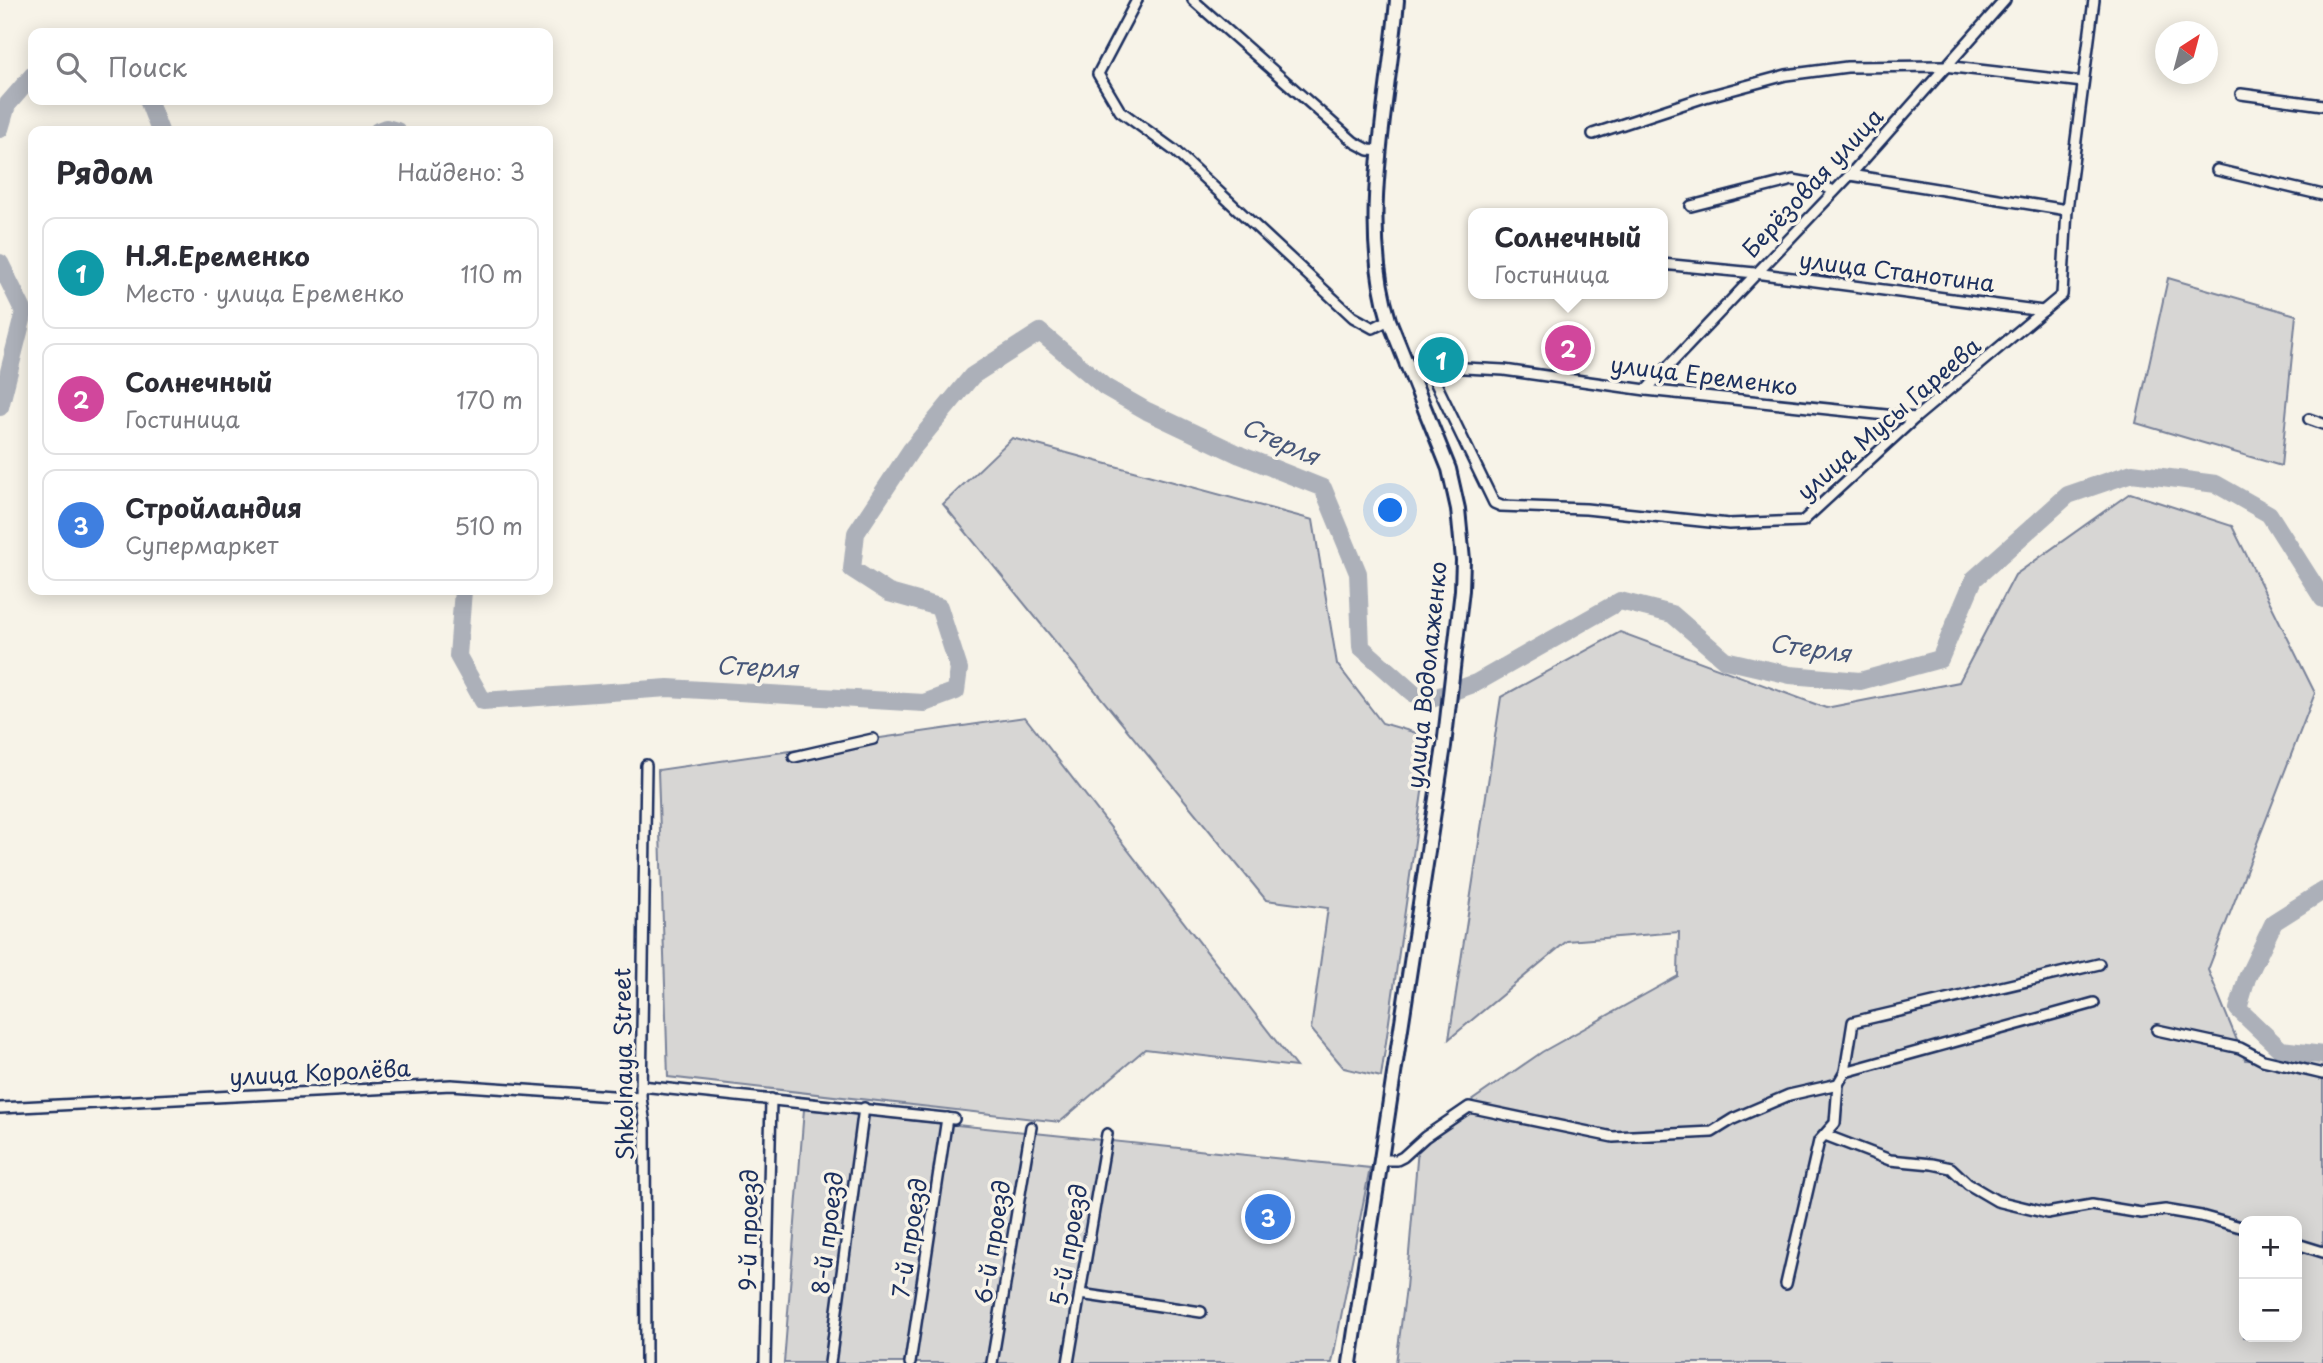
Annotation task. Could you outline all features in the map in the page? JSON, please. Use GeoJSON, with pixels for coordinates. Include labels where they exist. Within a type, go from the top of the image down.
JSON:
{"type":"FeatureCollection","features":[{"type":"Feature","properties":{"kind":"main road","name":"улица Водолаженко"},"geometry":{"type":"LineString","coordinates":[[1350,1363],[1444,746],[1457,643],[1462,560],[1458,509],[1449,469],[1389,320],[1376,259],[1375,207],[1397,0]]}},
{"type":"Feature","properties":{"kind":"street"},"geometry":{"type":"LineString","coordinates":[[1137,0],[1098,74],[1120,111],[1175,150],[1353,317],[1373,328],[1389,320]]}},
{"type":"Feature","properties":{"kind":"street"},"geometry":{"type":"LineString","coordinates":[[1192,0],[1354,142],[1370,150],[1381,151]]}},
{"type":"Feature","properties":{"kind":"street","name":"Берёзовая улица"},"geometry":{"type":"LineString","coordinates":[[1646,390],[1850,175],[2005,0]]}},
{"type":"Feature","properties":{"kind":"street","name":"улица Мусы Гареева"},"geometry":{"type":"LineString","coordinates":[[1428,368],[1494,503],[1501,506],[1586,509],[1729,524],[1802,521],[1915,418],[2062,295],[2067,210],[2094,0]]}},
{"type":"Feature","properties":{"kind":"street"},"geometry":{"type":"LineString","coordinates":[[1593,134],[1705,97],[1786,75],[1847,67],[1944,66],[2083,82]]}},
{"type":"Feature","properties":{"kind":"street"},"geometry":{"type":"LineString","coordinates":[[2241,94],[2323,105]]}},
{"type":"Feature","properties":{"kind":"street"},"geometry":{"type":"LineString","coordinates":[[2217,170],[2323,195]]}},
{"type":"Feature","properties":{"kind":"street"},"geometry":{"type":"LineString","coordinates":[[1850,175],[2067,210]]}},
{"type":"Feature","properties":{"kind":"street"},"geometry":{"type":"LineString","coordinates":[[1691,206],[1793,180],[1821,185],[1834,191]]}},
{"type":"Feature","properties":{"kind":"street","name":"улица Станотина"},"geometry":{"type":"LineString","coordinates":[[1668,265],[1755,273],[2043,311]]}},
{"type":"Feature","properties":{"kind":"street","name":"улица Еременко"},"geometry":{"type":"LineString","coordinates":[[1405,365],[1504,370],[1646,390],[1915,418]]}},
{"type":"Feature","properties":{"kind":"street"},"geometry":{"type":"LineString","coordinates":[[2309,419],[2323,424]]}},
{"type":"Feature","properties":{"kind":"street"},"geometry":{"type":"LineString","coordinates":[[794,757],[873,739]]}},
{"type":"Feature","properties":{"kind":"street","name":"Shkolnaya Street"},"geometry":{"type":"LineString","coordinates":[[646,765],[641,1086],[645,1124],[646,1363]]}},
{"type":"Feature","properties":{"kind":"street"},"geometry":{"type":"LineString","coordinates":[[1786,1284],[1819,1141],[1835,1123],[1838,1084],[1845,1072],[1853,1022],[2099,964]]}},
{"type":"Feature","properties":{"kind":"street"},"geometry":{"type":"LineString","coordinates":[[1845,1072],[2094,1003]]}},
{"type":"Feature","properties":{"kind":"street"},"geometry":{"type":"LineString","coordinates":[[2157,1030],[2240,1048],[2263,1060],[2323,1074]]}},
{"type":"Feature","properties":{"kind":"street"},"geometry":{"type":"LineString","coordinates":[[1381,1160],[1397,1160],[1403,1157],[1425,1137],[1469,1107],[1614,1137],[1712,1132],[1733,1119],[1789,1095],[1838,1084]]}},
{"type":"Feature","properties":{"kind":"street","name":"улица Королёва"},"geometry":{"type":"LineString","coordinates":[[0,1108],[451,1085],[641,1098]]}},
{"type":"Feature","properties":{"kind":"street"},"geometry":{"type":"LineString","coordinates":[[641,1086],[863,1108]]}},
{"type":"Feature","properties":{"kind":"street","name":"9-й проезд"},"geometry":{"type":"LineString","coordinates":[[765,1363],[771,1099]]}},
{"type":"Feature","properties":{"kind":"street","name":"7-й проезд"},"geometry":{"type":"LineString","coordinates":[[863,1108],[950,1119],[910,1363]]}},
{"type":"Feature","properties":{"kind":"street","name":"8-й проезд"},"geometry":{"type":"LineString","coordinates":[[830,1363],[863,1108]]}},
{"type":"Feature","properties":{"kind":"street","name":"6-й проезд"},"geometry":{"type":"LineString","coordinates":[[992,1363],[1031,1127]]}},
{"type":"Feature","properties":{"kind":"street","name":"5-й проезд"},"geometry":{"type":"LineString","coordinates":[[1069,1363],[1108,1133]]}},
{"type":"Feature","properties":{"kind":"street"},"geometry":{"type":"LineString","coordinates":[[1825,1135],[1890,1160],[1951,1168],[1968,1184],[1997,1201],[2047,1213],[2092,1205],[2141,1213],[2165,1210],[2239,1227]]}},
{"type":"Feature","properties":{"kind":"street"},"geometry":{"type":"LineString","coordinates":[[2302,1246],[2323,1252]]}},
{"type":"Feature","properties":{"kind":"street"},"geometry":{"type":"LineString","coordinates":[[1080,1294],[1201,1312]]}},
{"type":"Feature","properties":{"kind":"shaded area"},"geometry":{"type":"Polygon","coordinates":[[[2168,278],[2296,315],[2281,466],[2136,423],[2168,278]]]}},
{"type":"Feature","properties":{"kind":"shaded area"},"geometry":{"type":"Polygon","coordinates":[[[1012,438],[1313,520],[1337,664],[1382,723],[1430,737],[1381,1077],[1344,1068],[1311,1029],[1328,908],[1266,900],[943,504],[1012,438]]]}},
{"type":"Feature","properties":{"kind":"shaded area"},"geometry":{"type":"Polygon","coordinates":[[[2130,493],[2232,526],[2315,693],[2208,970],[2245,1060],[2323,1062],[2323,1363],[1396,1363],[1406,1288],[1419,1137],[1542,1052],[1678,976],[1679,932],[1567,941],[1449,1039],[1501,697],[1620,632],[1826,708],[1959,682],[2015,575],[2130,493]]]}},
{"type":"Feature","properties":{"kind":"shaded area"},"geometry":{"type":"Polygon","coordinates":[[[1025,717],[1296,1067],[1145,1049],[1060,1122],[668,1077],[658,770],[1025,717]]]}},
{"type":"Feature","properties":{"kind":"shaded area"},"geometry":{"type":"Polygon","coordinates":[[[804,1109],[1370,1168],[1332,1363],[784,1363],[804,1109]]]}},
{"type":"Feature","properties":{"kind":"waterway","name":"Стерля"},"geometry":{"type":"LineString","coordinates":[[0,129],[7,105],[28,81]]}},
{"type":"Feature","properties":{"kind":"waterway","name":"Стерля"},"geometry":{"type":"LineString","coordinates":[[150,105],[158,126]]}},
{"type":"Feature","properties":{"kind":"waterway","name":"Стерля"},"geometry":{"type":"LineString","coordinates":[[0,263],[24,312],[0,407]]}},
{"type":"Feature","properties":{"kind":"waterway","name":"Стерля"},"geometry":{"type":"LineString","coordinates":[[463,595],[458,656],[483,701],[668,688],[924,703],[956,691],[959,669],[939,607],[889,593],[852,569],[856,533],[911,450],[972,376],[1040,332],[1105,387],[1147,411],[1240,455],[1323,488],[1358,573],[1361,647],[1423,702],[1476,683],[1620,601],[1672,614],[1725,660],[1790,675],[1860,681],[1940,659],[1974,579],[2068,495],[2132,473],[2216,484],[2269,514],[2323,599]]}},
{"type":"Feature","properties":{"kind":"waterway","name":"Стерля"},"geometry":{"type":"LineString","coordinates":[[2323,891],[2274,922],[2247,978],[2238,1009],[2281,1050],[2323,1055]]}},
{"type":"Feature","properties":{"kind":"place","name":"Солнечный"},"geometry":{"type":"Point","coordinates":[1568,348]}},
{"type":"Feature","properties":{"kind":"place","name":"Н.Я.Еременко"},"geometry":{"type":"Point","coordinates":[1441,360]}},
{"type":"Feature","properties":{"kind":"place","name":"Стройландия"},"geometry":{"type":"Point","coordinates":[1268,1217]}}]}
